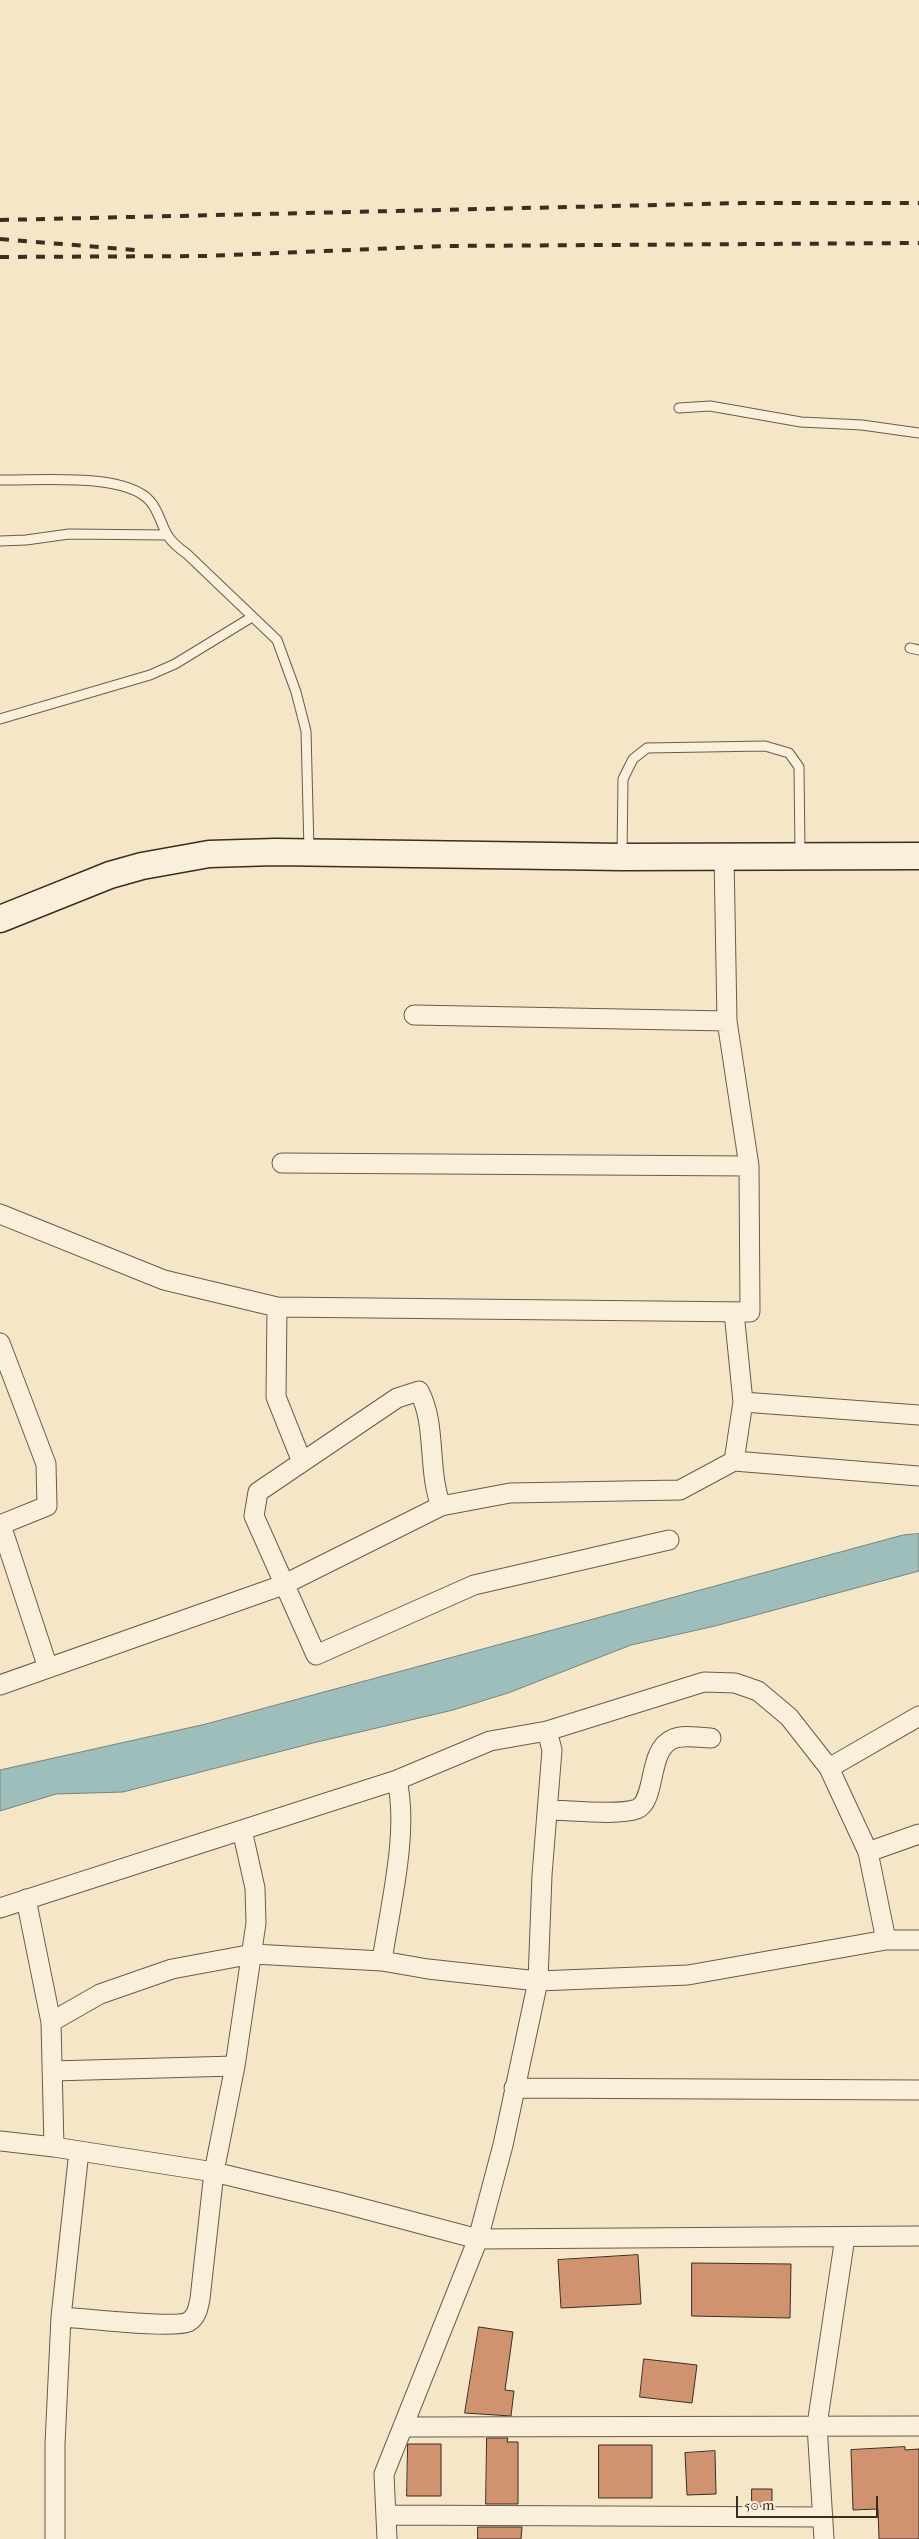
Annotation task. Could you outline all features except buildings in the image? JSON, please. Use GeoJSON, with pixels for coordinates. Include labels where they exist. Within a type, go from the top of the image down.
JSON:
{"type":"FeatureCollection","features":[{"type":"Feature","properties":{"kind":"main road"},"geometry":{"type":"LineString","coordinates":[[0,919],[78,886],[142,866],[208,854],[250,852],[622,856],[919,856]]}},
{"type":"Feature","properties":{"kind":"street"},"geometry":{"type":"LineString","coordinates":[[0,1214],[164,1280],[277,1307],[750,1312],[749,1166],[727,1021],[724,856]]}},
{"type":"Feature","properties":{"kind":"street"},"geometry":{"type":"LineString","coordinates":[[414,1015],[727,1021]]}},
{"type":"Feature","properties":{"kind":"street"},"geometry":{"type":"LineString","coordinates":[[282,1163],[749,1166]]}},
{"type":"Feature","properties":{"kind":"street"},"geometry":{"type":"LineString","coordinates":[[277,1307],[276,1397],[302,1462]]}},
{"type":"Feature","properties":{"kind":"street"},"geometry":{"type":"LineString","coordinates":[[734,1312],[743,1402],[734,1461]]}},
{"type":"Feature","properties":{"kind":"street"},"geometry":{"type":"LineString","coordinates":[[0,1343],[46,1464],[47,1506],[1,1525],[48,1668]]}},
{"type":"Feature","properties":{"kind":"street"},"geometry":{"type":"LineString","coordinates":[[441,1506],[434,1487],[427,1405],[420,1391],[397,1398],[258,1492],[254,1516],[316,1655],[474,1585],[669,1540]]}},
{"type":"Feature","properties":{"kind":"street"},"geometry":{"type":"LineString","coordinates":[[743,1402],[919,1415]]}},
{"type":"Feature","properties":{"kind":"street"},"geometry":{"type":"LineString","coordinates":[[0,1685],[284,1585],[441,1506],[510,1493],[680,1490],[734,1461],[919,1476]]}},
{"type":"Feature","properties":{"kind":"street"},"geometry":{"type":"LineString","coordinates":[[0,1908],[397,1780],[490,1741],[547,1731],[704,1682],[735,1683],[758,1691],[789,1717],[828,1768],[868,1852],[886,1940]]}},
{"type":"Feature","properties":{"kind":"street"},"geometry":{"type":"LineString","coordinates":[[828,1768],[919,1716]]}},
{"type":"Feature","properties":{"kind":"street"},"geometry":{"type":"LineString","coordinates":[[387,2539],[384,2474],[478,2239],[503,2145],[538,1982],[542,1875],[552,1750],[547,1731]]}},
{"type":"Feature","properties":{"kind":"street"},"geometry":{"type":"LineString","coordinates":[[548,1810],[622,1812],[638,1808],[645,1801],[662,1748],[672,1739],[685,1737],[711,1738]]}},
{"type":"Feature","properties":{"kind":"street"},"geometry":{"type":"LineString","coordinates":[[382,1961],[401,1833],[402,1800],[397,1780]]}},
{"type":"Feature","properties":{"kind":"street"},"geometry":{"type":"LineString","coordinates":[[61,2317],[166,2324],[188,2322],[196,2315],[200,2299],[214,2172],[235,2066],[253,1954],[256,1923],[254,1888],[242,1830]]}},
{"type":"Feature","properties":{"kind":"street"},"geometry":{"type":"LineString","coordinates":[[868,1852],[919,1834]]}},
{"type":"Feature","properties":{"kind":"street"},"geometry":{"type":"LineString","coordinates":[[26,1899],[50,2022],[54,2147]]}},
{"type":"Feature","properties":{"kind":"street"},"geometry":{"type":"LineString","coordinates":[[50,2022],[100,1994],[172,1969],[253,1954],[382,1961],[428,1969],[538,1982],[688,1975],[886,1940],[919,1940]]}},
{"type":"Feature","properties":{"kind":"street"},"geometry":{"type":"LineString","coordinates":[[52,2071],[235,2066]]}},
{"type":"Feature","properties":{"kind":"street"},"geometry":{"type":"LineString","coordinates":[[514,2088],[919,2090]]}},
{"type":"Feature","properties":{"kind":"street"},"geometry":{"type":"LineString","coordinates":[[0,2141],[54,2147],[214,2172],[478,2239],[919,2236]]}},
{"type":"Feature","properties":{"kind":"street"},"geometry":{"type":"LineString","coordinates":[[55,2539],[55,2444],[61,2317],[79,2151]]}},
{"type":"Feature","properties":{"kind":"street"},"geometry":{"type":"LineString","coordinates":[[824,2539],[817,2425],[845,2237]]}},
{"type":"Feature","properties":{"kind":"street"},"geometry":{"type":"LineString","coordinates":[[404,2427],[919,2426]]}},
{"type":"Feature","properties":{"kind":"street"},"geometry":{"type":"LineString","coordinates":[[386,2515],[823,2517]]}},
{"type":"Feature","properties":{"kind":"lane"},"geometry":{"type":"LineString","coordinates":[[679,408],[710,406],[801,422],[862,425],[919,433]]}},
{"type":"Feature","properties":{"kind":"lane"},"geometry":{"type":"LineString","coordinates":[[0,480],[90,482],[124,486],[140,492],[151,502],[167,535],[174,544],[188,554],[277,640],[287,665],[306,731],[309,853]]}},
{"type":"Feature","properties":{"kind":"lane"},"geometry":{"type":"LineString","coordinates":[[0,542],[69,534],[167,535]]}},
{"type":"Feature","properties":{"kind":"lane"},"geometry":{"type":"LineString","coordinates":[[0,719],[150,675],[175,664],[252,617]]}},
{"type":"Feature","properties":{"kind":"lane"},"geometry":{"type":"LineString","coordinates":[[622,856],[623,779],[633,760],[647,748],[765,746],[788,753],[799,767],[800,856]]}},
{"type":"Feature","properties":{"kind":"water"},"geometry":{"type":"Polygon","coordinates":[[[919,1534],[919,1571],[715,1626],[631,1645],[508,1693],[453,1710],[313,1743],[123,1792],[56,1794],[0,1811],[0,1770],[206,1724],[903,1535],[919,1534]]]}},
{"type":"Feature","properties":{"kind":"railway"},"geometry":{"type":"LineString","coordinates":[[0,220],[744,203],[919,203]]}},
{"type":"Feature","properties":{"kind":"railway"},"geometry":{"type":"LineString","coordinates":[[0,239],[135,250]]}},
{"type":"Feature","properties":{"kind":"railway"},"geometry":{"type":"LineString","coordinates":[[0,257],[207,256],[445,246],[919,243]]}}]}
